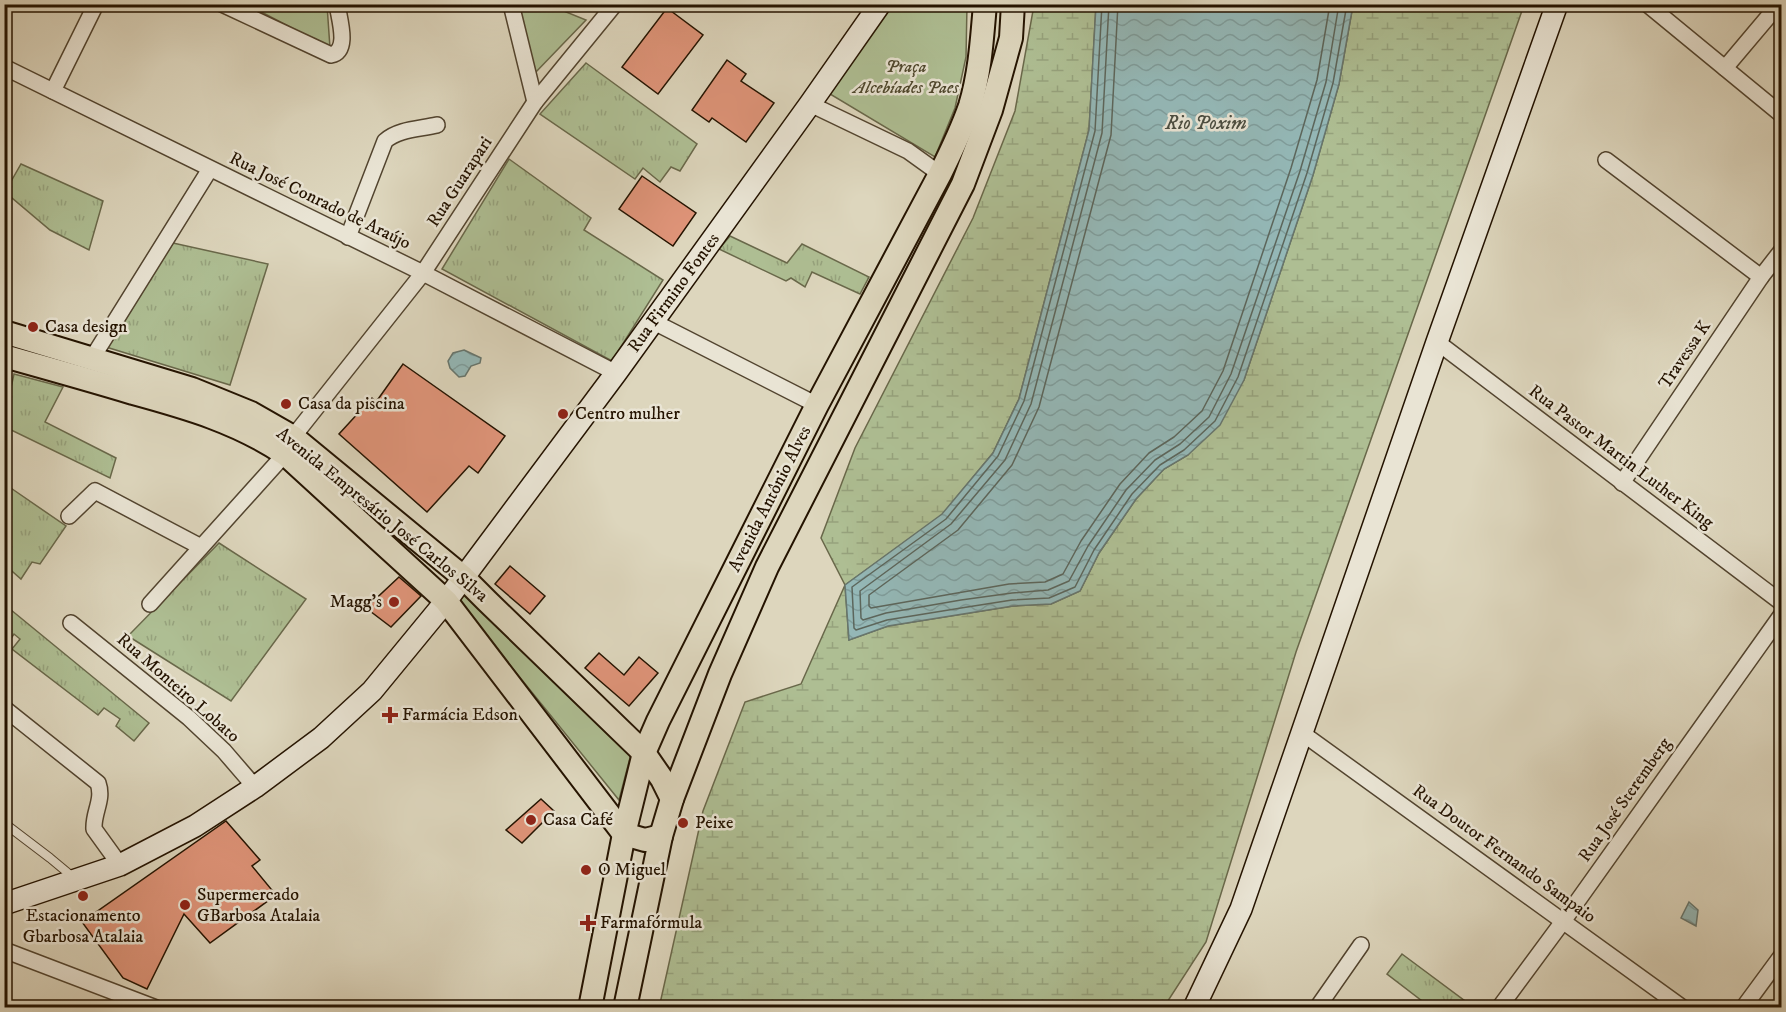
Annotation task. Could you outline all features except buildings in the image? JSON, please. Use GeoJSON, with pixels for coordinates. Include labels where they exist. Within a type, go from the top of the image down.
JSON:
{"type":"FeatureCollection","features":[{"type":"Feature","properties":{"kind":"main road","name":"Avenida Antônio Alves"},"geometry":{"type":"LineString","coordinates":[[590,1008],[624,834],[644,753],[817,405],[940,174],[970,106],[981,59],[985,4]]}},
{"type":"Feature","properties":{"kind":"main road","name":"Avenida Antônio Alves"},"geometry":{"type":"LineString","coordinates":[[625,1008],[661,836],[672,799],[720,674],[767,567],[963,184],[994,100],[1011,38],[1013,4]]}},
{"type":"Feature","properties":{"kind":"main road","name":"Avenida Empresário José Carlos Silva"},"geometry":{"type":"LineString","coordinates":[[4,332],[192,389],[251,413],[289,445],[463,577],[644,753],[667,787],[672,799]]}},
{"type":"Feature","properties":{"kind":"main road","name":"Avenida Empresário José Carlos Silva"},"geometry":{"type":"LineString","coordinates":[[4,356],[193,410],[232,424],[261,438],[289,445],[446,601],[624,834]]}},
{"type":"Feature","properties":{"kind":"main road"},"geometry":{"type":"LineString","coordinates":[[624,834],[645,840],[661,836]]}},
{"type":"Feature","properties":{"kind":"street"},"geometry":{"type":"LineString","coordinates":[[53,91],[96,4]]}},
{"type":"Feature","properties":{"kind":"street"},"geometry":{"type":"LineString","coordinates":[[222,4],[324,53],[336,55],[342,43],[337,4]]}},
{"type":"Feature","properties":{"kind":"street"},"geometry":{"type":"LineString","coordinates":[[511,4],[535,102]]}},
{"type":"Feature","properties":{"kind":"street","name":"Rua Guarapari"},"geometry":{"type":"LineString","coordinates":[[150,604],[289,445],[423,273],[535,102],[615,4]]}},
{"type":"Feature","properties":{"kind":"street","name":"Rua Firmino Fontes"},"geometry":{"type":"LineString","coordinates":[[4,904],[120,865],[195,826],[255,787],[321,738],[372,691],[446,601],[654,322],[880,4]]}},
{"type":"Feature","properties":{"kind":"street"},"geometry":{"type":"LineString","coordinates":[[1194,1008],[1241,909],[1437,342],[1557,4]]}},
{"type":"Feature","properties":{"kind":"street"},"geometry":{"type":"LineString","coordinates":[[1647,4],[1782,115]]}},
{"type":"Feature","properties":{"kind":"street"},"geometry":{"type":"LineString","coordinates":[[1725,68],[1779,4]]}},
{"type":"Feature","properties":{"kind":"street","name":"Rua José Conrado de Araújo"},"geometry":{"type":"LineString","coordinates":[[4,67],[423,273],[616,373]]}},
{"type":"Feature","properties":{"kind":"street"},"geometry":{"type":"LineString","coordinates":[[810,104],[908,151],[940,174]]}},
{"type":"Feature","properties":{"kind":"street"},"geometry":{"type":"LineString","coordinates":[[348,237],[385,141],[391,135],[437,125]]}},
{"type":"Feature","properties":{"kind":"street"},"geometry":{"type":"LineString","coordinates":[[1606,160],[1761,277]]}},
{"type":"Feature","properties":{"kind":"street"},"geometry":{"type":"LineString","coordinates":[[91,360],[210,169]]}},
{"type":"Feature","properties":{"kind":"street","name":"Travessa K"},"geometry":{"type":"LineString","coordinates":[[1622,483],[1761,277],[1782,250]]}},
{"type":"Feature","properties":{"kind":"street"},"geometry":{"type":"LineString","coordinates":[[654,322],[817,405]]}},
{"type":"Feature","properties":{"kind":"street","name":"Rua Pastor Martin Luther King"},"geometry":{"type":"LineString","coordinates":[[1437,342],[1782,603]]}},
{"type":"Feature","properties":{"kind":"street"},"geometry":{"type":"LineString","coordinates":[[69,516],[95,491],[201,548]]}},
{"type":"Feature","properties":{"kind":"street","name":"Rua José Steremberg"},"geometry":{"type":"LineString","coordinates":[[1499,1008],[1782,614]]}},
{"type":"Feature","properties":{"kind":"street","name":"Rua Monteiro Lobato"},"geometry":{"type":"LineString","coordinates":[[71,623],[189,718],[224,751],[255,787]]}},
{"type":"Feature","properties":{"kind":"street"},"geometry":{"type":"LineString","coordinates":[[4,708],[98,783],[101,800],[96,811],[94,829],[120,865]]}},
{"type":"Feature","properties":{"kind":"street","name":"Rua Doutor Fernando Sampaio"},"geometry":{"type":"LineString","coordinates":[[1302,733],[1683,1008]]}},
{"type":"Feature","properties":{"kind":"street"},"geometry":{"type":"LineString","coordinates":[[1317,1008],[1361,945]]}},
{"type":"Feature","properties":{"kind":"street"},"geometry":{"type":"LineString","coordinates":[[4,950],[156,1008]]}},
{"type":"Feature","properties":{"kind":"street"},"geometry":{"type":"LineString","coordinates":[[1743,1008],[1782,955]]}},
{"type":"Feature","properties":{"kind":"lane"},"geometry":{"type":"LineString","coordinates":[[4,823],[76,880]]}},
{"type":"Feature","properties":{"kind":"green space"},"geometry":{"type":"Polygon","coordinates":[[[248,5],[327,5],[330,48],[248,5]]]}},
{"type":"Feature","properties":{"kind":"green space"},"geometry":{"type":"Polygon","coordinates":[[[518,5],[549,5],[586,20],[534,74],[518,5]]]}},
{"type":"Feature","properties":{"kind":"green space","name":"Praça Alcebíades Paes"},"geometry":{"type":"Polygon","coordinates":[[[890,5],[967,5],[966,57],[955,108],[935,157],[830,94],[890,5]]]}},
{"type":"Feature","properties":{"kind":"green space"},"geometry":{"type":"Polygon","coordinates":[[[1034,5],[1096,5],[1089,130],[1019,399],[993,453],[942,515],[845,585],[821,538],[855,448],[973,218],[1015,111],[1034,5]]]}},
{"type":"Feature","properties":{"kind":"green space"},"geometry":{"type":"Polygon","coordinates":[[[1353,5],[1524,5],[1296,652],[1206,942],[1164,1007],[659,1008],[703,811],[745,702],[801,684],[845,585],[849,640],[888,626],[1013,606],[1051,604],[1080,591],[1099,553],[1136,499],[1164,469],[1188,455],[1244,380],[1313,175],[1339,84],[1353,5]]]}},
{"type":"Feature","properties":{"kind":"green space"},"geometry":{"type":"Polygon","coordinates":[[[586,63],[697,144],[680,171],[671,167],[660,182],[643,168],[635,179],[540,114],[586,63]]]}},
{"type":"Feature","properties":{"kind":"green space"},"geometry":{"type":"Polygon","coordinates":[[[509,159],[591,218],[584,230],[663,280],[612,361],[442,269],[509,159]]]}},
{"type":"Feature","properties":{"kind":"green space"},"geometry":{"type":"Polygon","coordinates":[[[21,164],[103,201],[89,250],[50,230],[5,192],[21,164]]]}},
{"type":"Feature","properties":{"kind":"green space"},"geometry":{"type":"Polygon","coordinates":[[[730,236],[787,263],[802,244],[869,277],[860,294],[812,272],[805,287],[791,278],[786,281],[719,249],[730,236]]]}},
{"type":"Feature","properties":{"kind":"green space"},"geometry":{"type":"Polygon","coordinates":[[[173,243],[268,264],[230,385],[106,347],[173,243]]]}},
{"type":"Feature","properties":{"kind":"green space"},"geometry":{"type":"Polygon","coordinates":[[[14,374],[63,387],[45,422],[116,458],[110,478],[7,428],[5,415],[14,374]]]}},
{"type":"Feature","properties":{"kind":"green space"},"geometry":{"type":"Polygon","coordinates":[[[5,484],[66,526],[40,564],[32,562],[21,579],[5,565],[5,484]]]}},
{"type":"Feature","properties":{"kind":"green space"},"geometry":{"type":"Polygon","coordinates":[[[219,543],[306,599],[231,701],[128,636],[219,543]]]}},
{"type":"Feature","properties":{"kind":"green space"},"geometry":{"type":"Polygon","coordinates":[[[462,588],[631,754],[619,800],[455,597],[462,588]]]}},
{"type":"Feature","properties":{"kind":"green space"},"geometry":{"type":"Polygon","coordinates":[[[5,605],[149,723],[134,741],[116,726],[120,719],[104,708],[98,715],[12,649],[20,639],[14,634],[8,643],[5,640],[5,605]]]}},
{"type":"Feature","properties":{"kind":"green space"},"geometry":{"type":"Polygon","coordinates":[[[1402,954],[1465,1001],[1460,1007],[1430,1007],[1387,974],[1402,954]]]}},
{"type":"Feature","properties":{"kind":"water","name":"Rio Poxim"},"geometry":{"type":"Polygon","coordinates":[[[1096,5],[1353,5],[1339,84],[1313,175],[1244,380],[1220,425],[1188,455],[1164,469],[1136,499],[1099,553],[1080,591],[1051,604],[1013,606],[888,626],[849,640],[845,585],[942,514],[993,453],[1019,399],[1089,130],[1096,5]]]}},
{"type":"Feature","properties":{"kind":"water"},"geometry":{"type":"Polygon","coordinates":[[[464,350],[481,358],[480,363],[471,366],[465,376],[459,377],[450,368],[448,361],[453,353],[464,350]]]}},
{"type":"Feature","properties":{"kind":"water"},"geometry":{"type":"Polygon","coordinates":[[[1689,902],[1698,910],[1696,926],[1681,918],[1689,902]]]}},
{"type":"Feature","properties":{"kind":"place","name":"Casa design"},"geometry":{"type":"Point","coordinates":[33,327]}},
{"type":"Feature","properties":{"kind":"place","name":"Casa da piscina"},"geometry":{"type":"Point","coordinates":[286,404]}},
{"type":"Feature","properties":{"kind":"place","name":"Centro mulher"},"geometry":{"type":"Point","coordinates":[563,414]}},
{"type":"Feature","properties":{"kind":"place","name":"Magg's"},"geometry":{"type":"Point","coordinates":[394,602]}},
{"type":"Feature","properties":{"kind":"place","name":"Farmácia Edson"},"geometry":{"type":"Point","coordinates":[390,715]}},
{"type":"Feature","properties":{"kind":"place","name":"Casa Café"},"geometry":{"type":"Point","coordinates":[531,820]}},
{"type":"Feature","properties":{"kind":"place","name":"Peixe"},"geometry":{"type":"Point","coordinates":[683,823]}},
{"type":"Feature","properties":{"kind":"place","name":"O Miguel"},"geometry":{"type":"Point","coordinates":[586,870]}},
{"type":"Feature","properties":{"kind":"place","name":"Estacionamento Gbarbosa Atalaia"},"geometry":{"type":"Point","coordinates":[83,896]}},
{"type":"Feature","properties":{"kind":"place","name":"Supermercado GBarbosa Atalaia"},"geometry":{"type":"Point","coordinates":[185,905]}},
{"type":"Feature","properties":{"kind":"place","name":"Farmafórmula"},"geometry":{"type":"Point","coordinates":[588,923]}}]}
